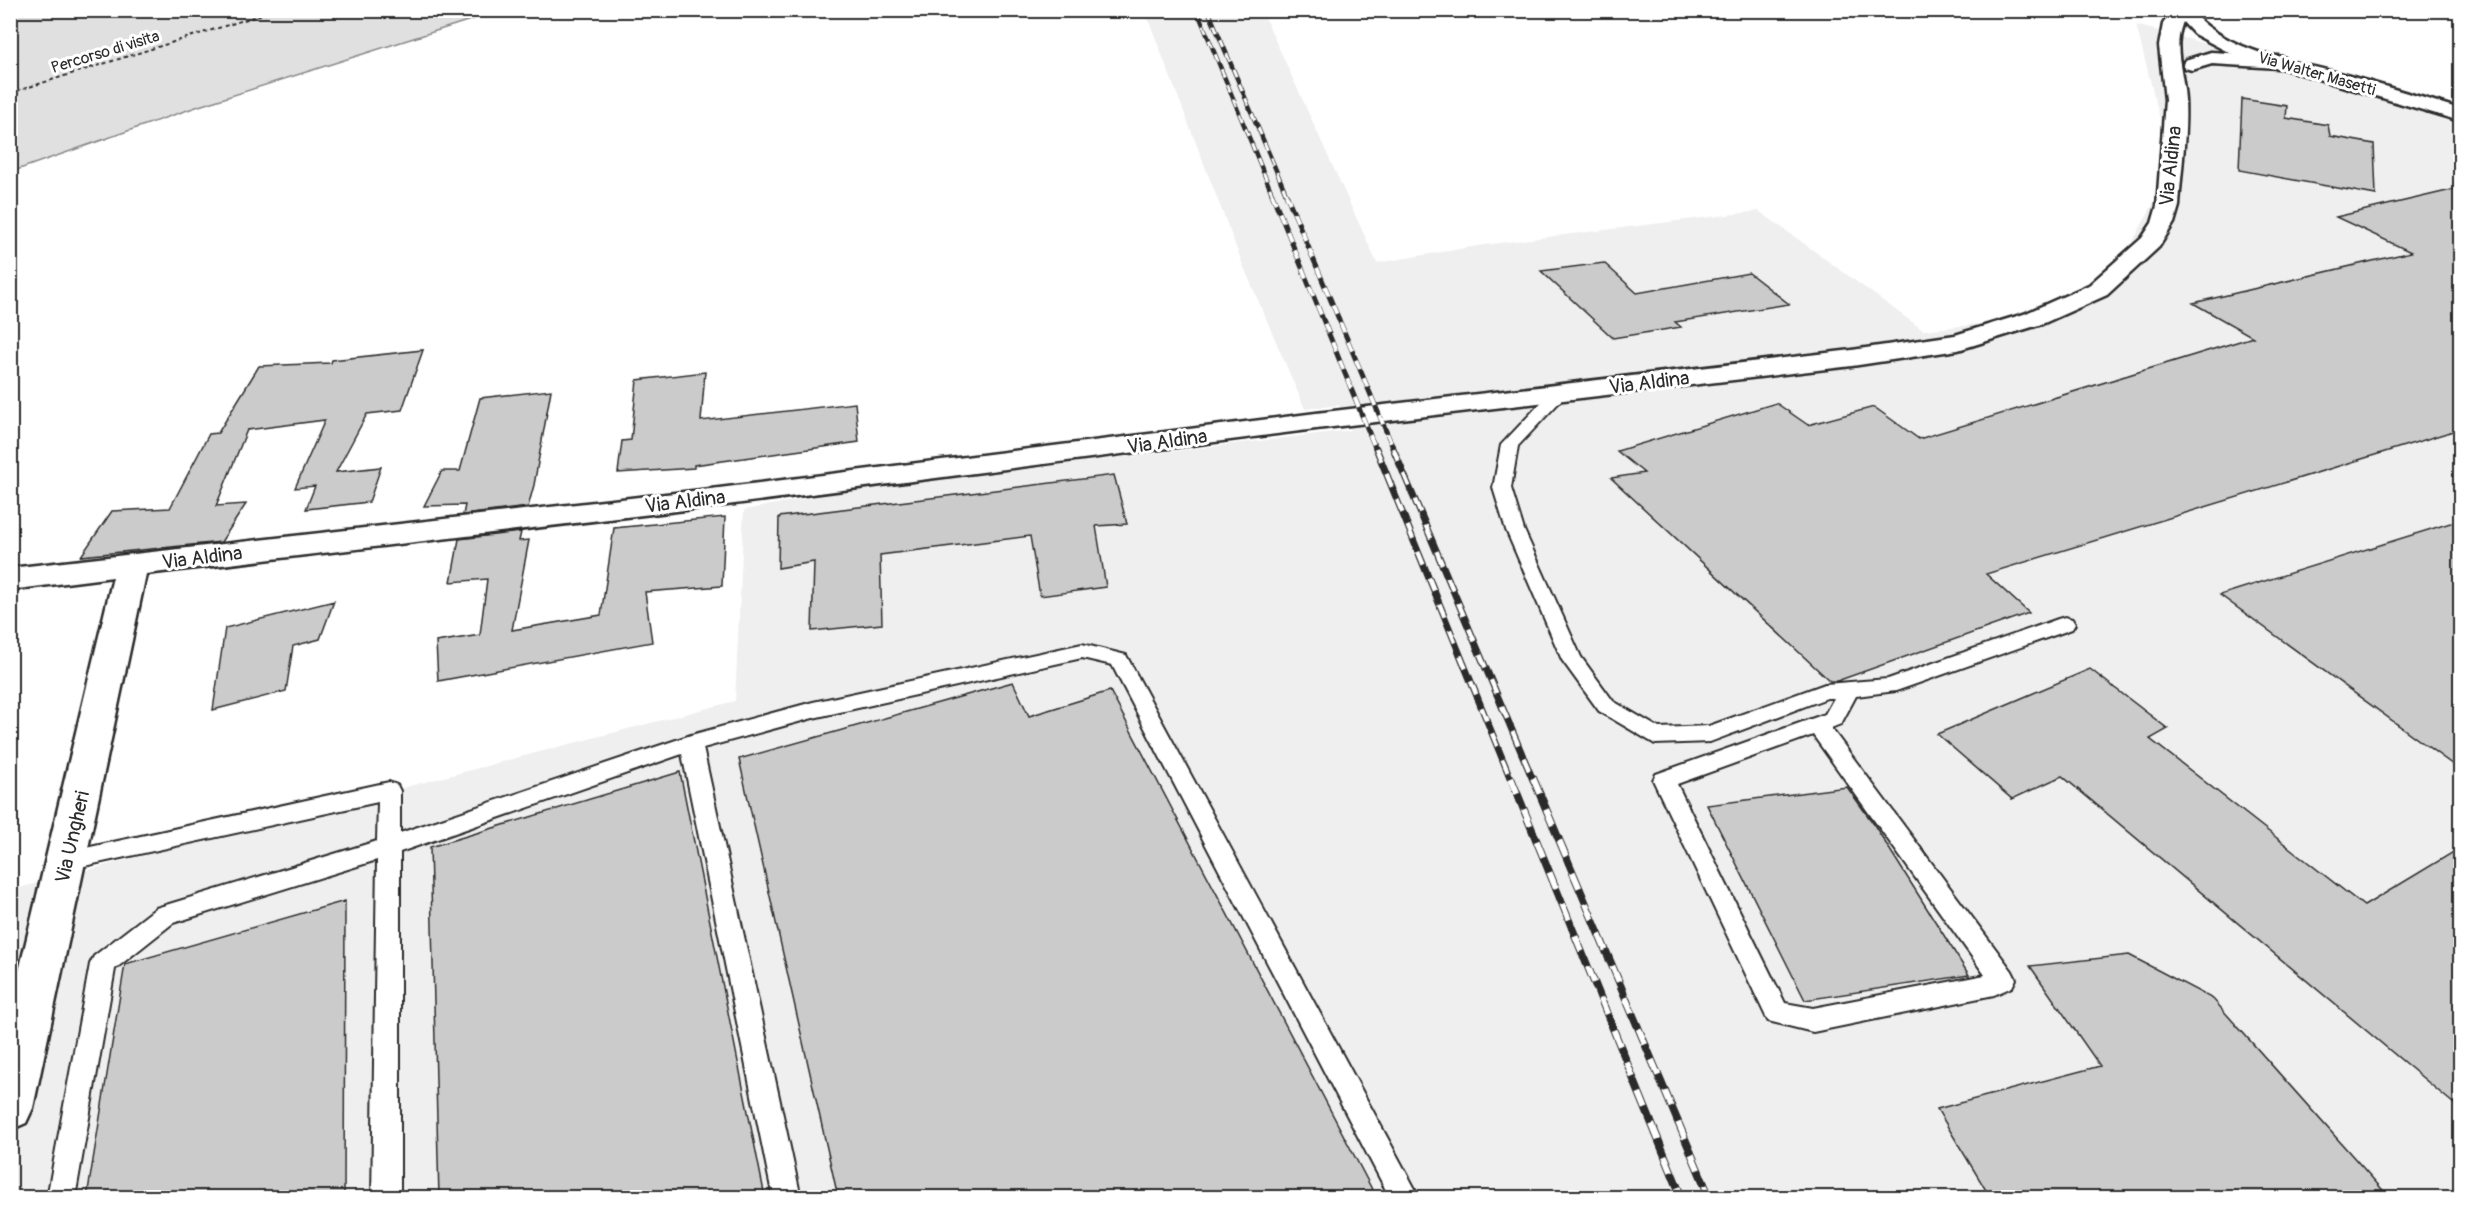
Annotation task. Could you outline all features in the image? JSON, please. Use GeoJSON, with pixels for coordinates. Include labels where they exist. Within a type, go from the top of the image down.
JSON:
{"type":"FeatureCollection","features":[{"type":"Feature","properties":{"kind":"street","name":"Via Aldina"},"geometry":{"type":"LineString","coordinates":[[10,579],[719,497],[1316,421],[1841,359],[1958,342],[2033,319],[2098,290],[2151,242],[2163,223],[2168,206],[2175,100],[2168,46],[2172,24],[2181,10]]}},
{"type":"Feature","properties":{"kind":"street","name":"Via Walter Masetti"},"geometry":{"type":"LineString","coordinates":[[2190,10],[2189,19],[2194,25],[2226,44],[2278,62],[2460,115]]}},
{"type":"Feature","properties":{"kind":"street"},"geometry":{"type":"LineString","coordinates":[[2192,64],[2196,53],[2226,44]]}},
{"type":"Feature","properties":{"kind":"street"},"geometry":{"type":"LineString","coordinates":[[2192,64],[2211,58],[2278,62]]}},
{"type":"Feature","properties":{"kind":"street","name":"Via Aldina"},"geometry":{"type":"LineString","coordinates":[[2175,100],[2192,64]]}},
{"type":"Feature","properties":{"kind":"street","name":"Via Ungheri"},"geometry":{"type":"LineString","coordinates":[[10,1108],[132,566]]}},
{"type":"Feature","properties":{"kind":"lane"},"geometry":{"type":"LineString","coordinates":[[1559,393],[1510,444],[1502,488],[1515,530],[1572,660],[1606,706],[1655,736],[1710,734],[1825,691],[1888,686],[2065,624]]}},
{"type":"Feature","properties":{"kind":"lane"},"geometry":{"type":"LineString","coordinates":[[61,1197],[103,964],[165,915],[389,846],[691,743],[813,710],[1082,651],[1119,660],[1406,1197]]}},
{"type":"Feature","properties":{"kind":"lane"},"geometry":{"type":"LineString","coordinates":[[1816,725],[2003,979],[1994,984],[1813,1020],[1777,1013],[1664,780],[1816,725],[1833,719],[1849,690]]}},
{"type":"Feature","properties":{"kind":"lane"},"geometry":{"type":"LineString","coordinates":[[691,743],[787,1197]]}},
{"type":"Feature","properties":{"kind":"lane"},"geometry":{"type":"LineString","coordinates":[[66,861],[389,791],[386,1197]]}},
{"type":"Feature","properties":{"kind":"path","name":"Percorso di visita"},"geometry":{"type":"LineString","coordinates":[[10,93],[276,10]]}},
{"type":"Feature","properties":{"kind":"shaded area"},"geometry":{"type":"Polygon","coordinates":[[[10,11],[499,11],[199,106],[11,172],[10,11]]]}},
{"type":"Feature","properties":{"kind":"shaded area"},"geometry":{"type":"Polygon","coordinates":[[[1145,11],[1262,11],[1377,263],[1483,245],[1759,211],[1923,330],[1999,322],[2055,299],[2100,276],[2132,243],[2167,178],[2159,115],[2136,25],[2460,112],[2460,1197],[11,1198],[11,890],[735,701],[744,510],[863,488],[1351,430],[1339,405],[1305,409],[1243,265],[1145,11]]]}},
{"type":"Feature","properties":{"kind":"building"},"geometry":{"type":"Polygon","coordinates":[[[2242,99],[2287,106],[2286,118],[2328,125],[2330,136],[2374,144],[2376,195],[2239,170],[2242,99]]]}},
{"type":"Feature","properties":{"kind":"building"},"geometry":{"type":"Polygon","coordinates":[[[2460,188],[2460,429],[1986,574],[2029,613],[1837,681],[1830,681],[1611,478],[1644,473],[1617,451],[1776,403],[1808,425],[1874,407],[1919,439],[2253,337],[2193,303],[2411,252],[2336,217],[2460,188]]]}},
{"type":"Feature","properties":{"kind":"building"},"geometry":{"type":"Polygon","coordinates":[[[1604,263],[1637,293],[1749,273],[1789,304],[1675,322],[1681,327],[1613,338],[1541,271],[1604,263]]]}},
{"type":"Feature","properties":{"kind":"building"},"geometry":{"type":"Polygon","coordinates":[[[423,350],[402,410],[367,414],[336,472],[381,467],[369,502],[306,509],[315,486],[295,488],[325,420],[247,430],[216,506],[246,504],[221,542],[81,556],[112,511],[170,508],[209,434],[218,433],[259,366],[331,363],[332,360],[423,350]]]}},
{"type":"Feature","properties":{"kind":"building"},"geometry":{"type":"Polygon","coordinates":[[[705,372],[701,421],[855,403],[859,442],[694,465],[694,468],[618,473],[622,441],[631,440],[637,380],[705,372]]]}},
{"type":"Feature","properties":{"kind":"building"},"geometry":{"type":"Polygon","coordinates":[[[551,390],[528,507],[463,515],[465,505],[424,506],[442,471],[460,471],[480,398],[551,390]]]}},
{"type":"Feature","properties":{"kind":"building"},"geometry":{"type":"Polygon","coordinates":[[[1114,475],[1127,524],[1096,526],[1106,587],[1040,596],[1030,536],[880,555],[882,624],[812,631],[814,562],[778,568],[779,517],[1114,475]]]}},
{"type":"Feature","properties":{"kind":"building"},"geometry":{"type":"Polygon","coordinates":[[[725,517],[722,586],[645,592],[652,642],[438,681],[436,642],[480,635],[487,579],[451,582],[459,539],[521,532],[519,541],[529,540],[512,630],[601,615],[614,528],[725,517]]]}},
{"type":"Feature","properties":{"kind":"building"},"geometry":{"type":"Polygon","coordinates":[[[2460,520],[2460,770],[2220,595],[2460,520]]]}},
{"type":"Feature","properties":{"kind":"building"},"geometry":{"type":"Polygon","coordinates":[[[334,601],[320,639],[293,646],[286,691],[213,710],[225,628],[334,601]]]}},
{"type":"Feature","properties":{"kind":"building"},"geometry":{"type":"Polygon","coordinates":[[[2090,669],[2168,729],[2150,739],[2364,906],[2460,848],[2460,1109],[2062,776],[2012,799],[1937,734],[2090,669]]]}},
{"type":"Feature","properties":{"kind":"building"},"geometry":{"type":"Polygon","coordinates":[[[1013,682],[1029,716],[1110,691],[1376,1197],[838,1197],[739,759],[1013,682]]]}},
{"type":"Feature","properties":{"kind":"building"},"geometry":{"type":"Polygon","coordinates":[[[680,772],[765,1197],[439,1197],[430,847],[680,772]]]}},
{"type":"Feature","properties":{"kind":"building"},"geometry":{"type":"Polygon","coordinates":[[[1847,787],[1873,823],[1969,975],[1805,1000],[1707,805],[1847,787]]]}},
{"type":"Feature","properties":{"kind":"building"},"geometry":{"type":"Polygon","coordinates":[[[345,901],[344,1197],[87,1197],[125,964],[345,901]]]}},
{"type":"Feature","properties":{"kind":"building"},"geometry":{"type":"Polygon","coordinates":[[[2129,955],[2213,999],[2389,1197],[1990,1197],[1937,1109],[2100,1066],[2030,966],[2129,955]]]}},
{"type":"Feature","properties":{"kind":"railway"},"geometry":{"type":"LineString","coordinates":[[1197,10],[1273,196]]}},
{"type":"Feature","properties":{"kind":"railway"},"geometry":{"type":"LineString","coordinates":[[1208,10],[1287,196]]}},
{"type":"Feature","properties":{"kind":"railway"},"geometry":{"type":"LineString","coordinates":[[1272,194],[1376,450]]}},
{"type":"Feature","properties":{"kind":"railway"},"geometry":{"type":"LineString","coordinates":[[1286,194],[1394,450]]}},
{"type":"Feature","properties":{"kind":"railway"},"geometry":{"type":"LineString","coordinates":[[1376,448],[1511,780]]}},
{"type":"Feature","properties":{"kind":"railway"},"geometry":{"type":"LineString","coordinates":[[1393,448],[1533,780]]}},
{"type":"Feature","properties":{"kind":"railway"},"geometry":{"type":"LineString","coordinates":[[1511,778],[1682,1198]]}},
{"type":"Feature","properties":{"kind":"railway"},"geometry":{"type":"LineString","coordinates":[[1533,778],[1710,1198]]}}]}
